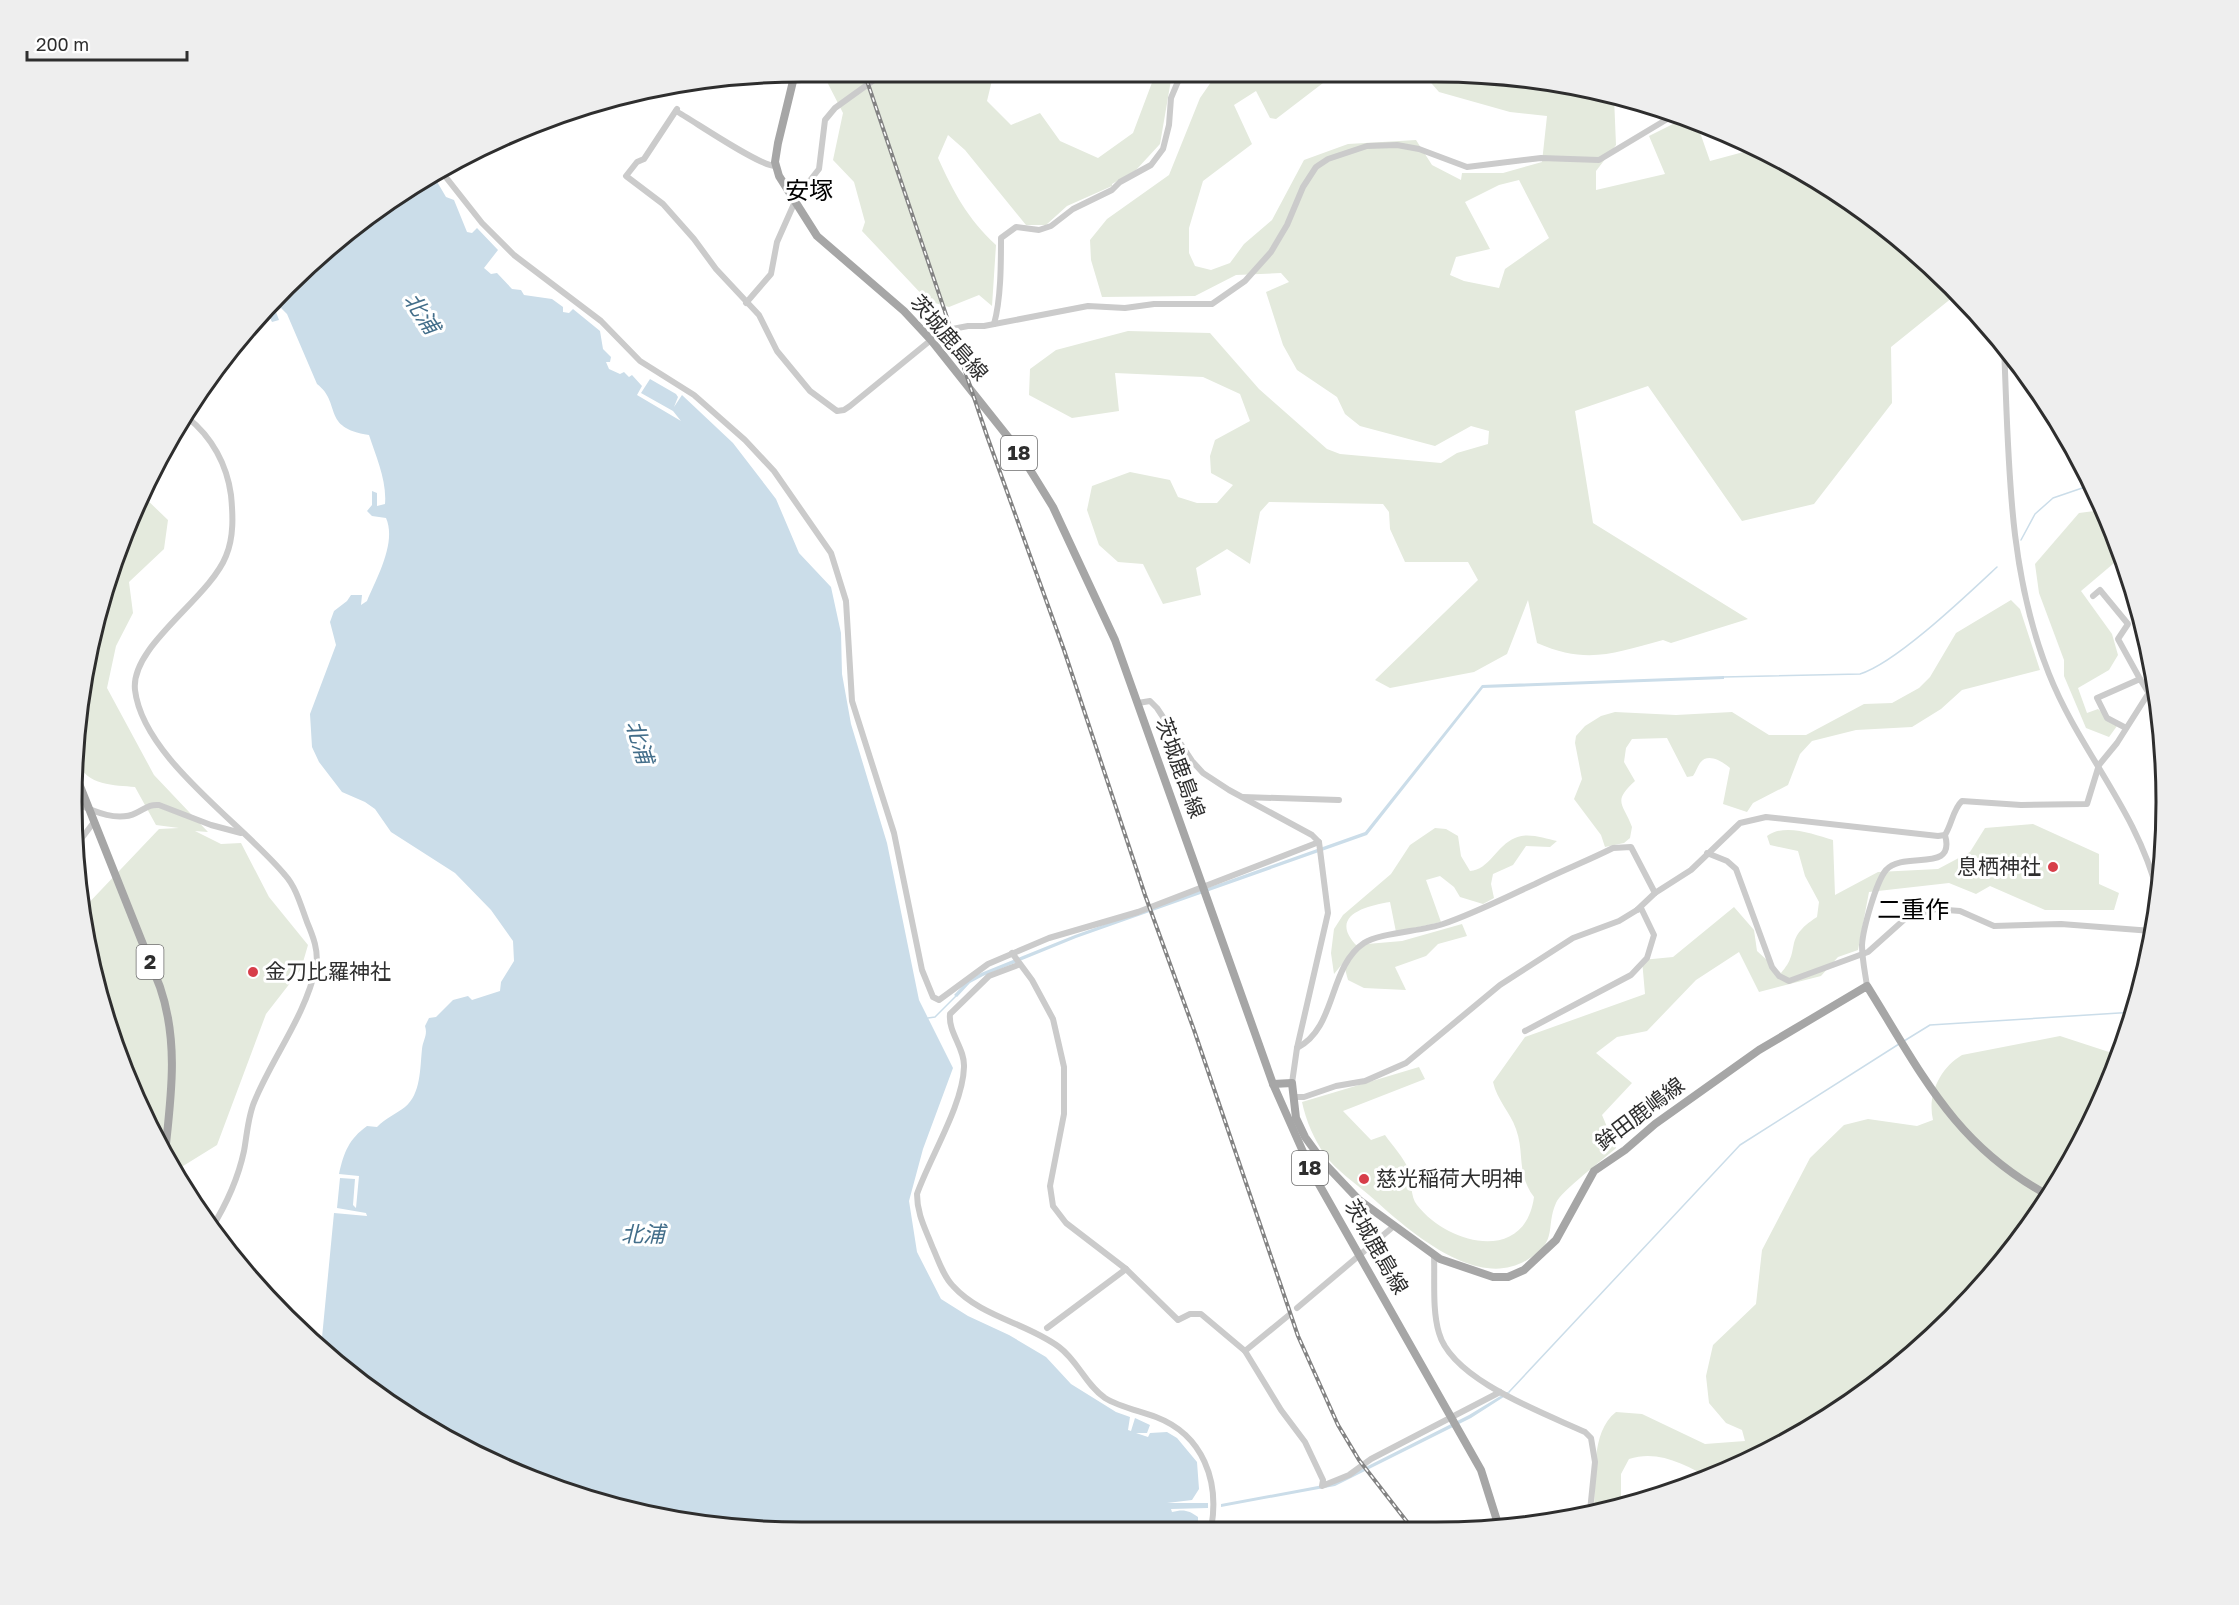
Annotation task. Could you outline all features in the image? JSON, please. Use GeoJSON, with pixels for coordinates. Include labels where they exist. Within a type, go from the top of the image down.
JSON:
{"type":"FeatureCollection","features":[{"type":"Feature","properties":{"kind":"main road"},"geometry":{"type":"LineString","coordinates":[[776,166],[778,143],[793,82]]}},
{"type":"Feature","properties":{"kind":"main road","name":"茨城鹿島線"},"geometry":{"type":"LineString","coordinates":[[776,166],[817,236],[904,310],[931,340],[1016,447],[1053,507],[1101,607],[1138,703],[1273,1084],[1312,1172],[1487,1483],[1497,1520]]}},
{"type":"Feature","properties":{"kind":"main road","name":"2"},"geometry":{"type":"LineString","coordinates":[[82,792],[160,987],[168,1018],[173,1071],[166,1139]]}},
{"type":"Feature","properties":{"kind":"main road"},"geometry":{"type":"LineString","coordinates":[[1867,986],[1942,1106],[1989,1156],[2042,1191]]}},
{"type":"Feature","properties":{"kind":"main road","name":"鉾田鹿嶋線"},"geometry":{"type":"LineString","coordinates":[[1292,1083],[1300,1128],[1324,1163],[1359,1200],[1434,1255],[1493,1277],[1516,1275],[1556,1240],[1594,1172],[1625,1150],[1654,1124],[1759,1050],[1867,986]]}},
{"type":"Feature","properties":{"kind":"main road"},"geometry":{"type":"LineString","coordinates":[[1273,1084],[1292,1083]]}},
{"type":"Feature","properties":{"kind":"street"},"geometry":{"type":"LineString","coordinates":[[746,303],[771,274],[777,242],[795,202],[819,169],[825,120],[830,113],[872,82]]}},
{"type":"Feature","properties":{"kind":"street"},"geometry":{"type":"LineString","coordinates":[[994,324],[999,305],[1001,238],[1016,226],[1039,230],[1051,226],[1073,209],[1112,190],[1120,182],[1150,165],[1163,149],[1169,125],[1171,98],[1178,82]]}},
{"type":"Feature","properties":{"kind":"street"},"geometry":{"type":"LineString","coordinates":[[776,166],[769,167],[753,159],[677,110],[644,159],[637,162],[626,176],[663,204],[763,320],[777,351],[802,382],[823,402],[837,411],[850,406],[942,331],[994,324],[1088,306],[1125,308],[1154,304],[1212,304],[1245,281],[1271,252],[1287,225],[1303,187],[1316,167],[1328,159],[1367,146],[1397,144],[1419,149],[1467,167],[1541,158],[1599,160],[1665,120]]}},
{"type":"Feature","properties":{"kind":"street"},"geometry":{"type":"LineString","coordinates":[[446,177],[478,218],[514,255],[601,321],[640,361],[682,387],[718,414],[774,471],[831,553],[846,601],[852,701],[894,833],[921,970],[927,988],[933,997],[939,1000],[981,969],[1049,938],[1138,912],[1320,847]]}},
{"type":"Feature","properties":{"kind":"street"},"geometry":{"type":"LineString","coordinates":[[2005,360],[2013,528],[2022,589],[2050,676],[2078,732],[2131,819],[2153,872]]}},
{"type":"Feature","properties":{"kind":"street"},"geometry":{"type":"LineString","coordinates":[[192,422],[214,447],[226,473],[232,504],[230,544],[219,571],[208,586],[140,661],[135,675],[135,690],[143,714],[161,746],[204,796],[287,876],[315,942],[317,957],[303,1008],[254,1102],[234,1184],[216,1220]]}},
{"type":"Feature","properties":{"kind":"street"},"geometry":{"type":"LineString","coordinates":[[2093,596],[2100,590],[2128,624],[2118,639],[2147,691]]}},
{"type":"Feature","properties":{"kind":"street"},"geometry":{"type":"LineString","coordinates":[[2126,728],[2107,718],[2097,698],[2140,679]]}},
{"type":"Feature","properties":{"kind":"street"},"geometry":{"type":"LineString","coordinates":[[1867,986],[1863,953],[1864,932],[1886,871],[1899,861],[1935,859],[1947,848],[1945,835],[1955,808],[1962,801],[2021,805],[2086,804],[2099,765],[2148,693]]}},
{"type":"Feature","properties":{"kind":"street"},"geometry":{"type":"LineString","coordinates":[[1138,703],[1150,701],[1157,708],[1192,761],[1214,781],[1312,835],[1320,847],[1328,913],[1326,931],[1297,1048],[1292,1083]]}},
{"type":"Feature","properties":{"kind":"street"},"geometry":{"type":"LineString","coordinates":[[1242,797],[1339,800]]}},
{"type":"Feature","properties":{"kind":"street"},"geometry":{"type":"LineString","coordinates":[[82,806],[109,815],[126,816],[151,805],[159,805],[211,825],[245,834]]}},
{"type":"Feature","properties":{"kind":"street"},"geometry":{"type":"LineString","coordinates":[[1293,1097],[1304,1097],[1336,1086],[1365,1081],[1406,1063],[1500,985],[1573,938],[1619,921],[1637,910],[1655,893],[1691,870],[1730,830],[1740,823],[1756,817],[1938,837],[1945,835]]}},
{"type":"Feature","properties":{"kind":"street"},"geometry":{"type":"LineString","coordinates":[[83,836],[94,822]]}},
{"type":"Feature","properties":{"kind":"street"},"geometry":{"type":"LineString","coordinates":[[1297,1048],[1305,1044],[1320,1024],[1349,958],[1363,943],[1372,939],[1410,932],[1468,915],[1613,848],[1626,845],[1631,847],[1655,893]]}},
{"type":"Feature","properties":{"kind":"street"},"geometry":{"type":"LineString","coordinates":[[1707,853],[1726,861],[1736,869],[1772,967],[1785,980],[1795,980],[1863,953],[1906,918],[1934,909],[1960,911],[1994,926],[2061,924],[2145,930]]}},
{"type":"Feature","properties":{"kind":"street"},"geometry":{"type":"LineString","coordinates":[[1525,1031],[1631,975],[1647,958],[1654,936],[1641,908],[1637,910]]}},
{"type":"Feature","properties":{"kind":"street"},"geometry":{"type":"LineString","coordinates":[[1012,953],[1018,965],[1032,980],[1053,1019],[1064,1067],[1064,1114],[1050,1186],[1053,1206],[1066,1223],[1126,1269],[1178,1320],[1190,1314],[1201,1314],[1245,1351],[1281,1410],[1305,1442],[1323,1480],[1322,1486],[1349,1475],[1371,1460],[1500,1392]]}},
{"type":"Feature","properties":{"kind":"street"},"geometry":{"type":"LineString","coordinates":[[1018,965],[988,976],[950,1014],[949,1024],[963,1054],[963,1078],[961,1089],[917,1194],[917,1212],[951,1285],[964,1297],[1059,1347],[1074,1361],[1088,1384],[1106,1399],[1164,1420],[1193,1441],[1210,1475],[1213,1499],[1211,1522]]}},
{"type":"Feature","properties":{"kind":"street"},"geometry":{"type":"LineString","coordinates":[[1312,1172],[1324,1163]]}},
{"type":"Feature","properties":{"kind":"street"},"geometry":{"type":"LineString","coordinates":[[1297,1308],[1394,1226]]}},
{"type":"Feature","properties":{"kind":"street"},"geometry":{"type":"LineString","coordinates":[[1434,1255],[1437,1324],[1442,1341],[1476,1377],[1500,1392],[1585,1432],[1591,1438],[1594,1462],[1590,1506]]}},
{"type":"Feature","properties":{"kind":"street"},"geometry":{"type":"LineString","coordinates":[[1047,1328],[1126,1269]]}},
{"type":"Feature","properties":{"kind":"street"},"geometry":{"type":"LineString","coordinates":[[1245,1351],[1289,1315]]}},
{"type":"Feature","properties":{"kind":"shaded area"},"geometry":{"type":"Polygon","coordinates":[[[827,82],[992,82],[987,101],[1011,125],[1040,113],[1060,141],[1098,158],[1133,133],[1152,82],[1171,82],[1160,144],[1136,170],[1112,186],[1067,206],[1046,225],[1026,225],[965,150],[948,135],[938,158],[962,204],[977,225],[996,245],[992,306],[979,295],[949,307],[928,301],[862,231],[865,222],[854,182],[833,160],[843,113],[827,82]]]}},
{"type":"Feature","properties":{"kind":"shaded area"},"geometry":{"type":"Polygon","coordinates":[[[1211,82],[1324,82],[1276,119],[1270,118],[1256,91],[1234,105],[1252,144],[1203,181],[1189,228],[1189,253],[1195,266],[1211,270],[1230,263],[1244,244],[1272,220],[1304,160],[1348,144],[1416,140],[1432,165],[1461,180],[1462,173],[1503,173],[1542,162],[1547,116],[1510,112],[1439,92],[1430,82],[1484,84],[1577,96],[1614,105],[1616,145],[1596,171],[1596,190],[1665,174],[1649,136],[1674,123],[1700,133],[1710,161],[1744,152],[1797,179],[1837,204],[1875,231],[1951,299],[1891,347],[1892,403],[1814,504],[1742,521],[1648,386],[1575,411],[1593,523],[1748,619],[1671,643],[1663,640],[1600,655],[1571,654],[1537,643],[1528,600],[1507,654],[1474,672],[1390,688],[1375,680],[1478,580],[1468,562],[1405,562],[1390,529],[1389,512],[1383,504],[1269,502],[1260,512],[1250,564],[1227,549],[1196,568],[1201,595],[1163,604],[1143,564],[1118,562],[1099,545],[1087,510],[1092,486],[1130,472],[1170,480],[1178,497],[1197,503],[1217,503],[1233,485],[1211,473],[1210,456],[1215,440],[1250,421],[1240,394],[1203,377],[1115,373],[1119,411],[1072,418],[1029,395],[1030,369],[1056,350],[1128,331],[1210,333],[1259,389],[1327,449],[1340,454],[1441,463],[1457,453],[1488,444],[1489,431],[1471,426],[1435,446],[1360,426],[1345,414],[1337,397],[1297,370],[1283,345],[1266,292],[1289,282],[1281,273],[1236,275],[1195,296],[1102,297],[1091,260],[1090,240],[1107,219],[1169,175],[1200,98],[1211,82]],[[1519,180],[1499,185],[1465,202],[1490,249],[1456,257],[1450,275],[1464,281],[1499,288],[1505,269],[1549,238],[1519,180]]]}},
{"type":"Feature","properties":{"kind":"shaded area"},"geometry":{"type":"Polygon","coordinates":[[[149,502],[168,520],[164,549],[129,582],[133,613],[116,646],[107,688],[154,775],[208,832],[195,831],[221,844],[241,843],[269,897],[308,945],[301,969],[266,1014],[217,1145],[182,1167],[137,1078],[121,1034],[96,943],[90,902],[159,829],[179,828],[156,825],[135,787],[110,785],[87,776],[83,772],[84,755],[96,662],[121,571],[149,502]]]}},
{"type":"Feature","properties":{"kind":"shaded area"},"geometry":{"type":"Polygon","coordinates":[[[2095,511],[2115,562],[2081,591],[2112,634],[2118,655],[2109,670],[2078,688],[2087,713],[2098,709],[2117,726],[2109,737],[2086,728],[2064,676],[2064,660],[2039,593],[2035,564],[2079,513],[2095,511]]]}},
{"type":"Feature","properties":{"kind":"shaded area"},"geometry":{"type":"Polygon","coordinates":[[[2011,600],[2020,609],[2040,670],[1962,690],[1941,709],[1912,727],[1856,730],[1812,741],[1800,754],[1788,785],[1753,803],[1747,812],[1723,804],[1730,768],[1720,761],[1707,758],[1700,763],[1693,776],[1687,777],[1667,738],[1632,739],[1626,748],[1624,762],[1635,781],[1622,798],[1623,807],[1632,827],[1630,838],[1624,843],[1605,847],[1601,835],[1574,799],[1582,779],[1575,743],[1576,736],[1585,726],[1601,716],[1615,712],[1676,715],[1732,712],[1769,735],[1806,735],[1864,704],[1892,703],[1919,688],[1930,677],[1956,633],[2011,600]]]}},
{"type":"Feature","properties":{"kind":"shaded area"},"geometry":{"type":"Polygon","coordinates":[[[2033,824],[2099,854],[2099,884],[2119,893],[2114,910],[2045,910],[1990,886],[1976,894],[1949,883],[1869,892],[1858,950],[1838,957],[1821,976],[1759,992],[1739,952],[1696,980],[1647,1031],[1617,1037],[1596,1053],[1632,1083],[1602,1115],[1616,1148],[1574,1183],[1556,1203],[1547,1240],[1537,1253],[1527,1260],[1507,1268],[1485,1268],[1442,1252],[1402,1223],[1329,1161],[1311,1130],[1302,1102],[1419,1067],[1425,1079],[1343,1111],[1371,1140],[1385,1135],[1409,1170],[1415,1202],[1431,1219],[1465,1238],[1484,1241],[1501,1240],[1516,1232],[1528,1218],[1534,1197],[1525,1180],[1516,1129],[1497,1095],[1493,1082],[1525,1037],[1645,994],[1642,960],[1673,957],[1734,907],[1754,930],[1757,951],[1781,973],[1791,957],[1799,932],[1817,917],[1819,902],[1805,876],[1798,851],[1770,845],[1767,836],[1782,830],[1791,830],[1833,840],[1835,895],[1878,872],[1938,869],[1970,852],[1985,828],[2033,824]]]}},
{"type":"Feature","properties":{"kind":"shaded area"},"geometry":{"type":"Polygon","coordinates":[[[1435,828],[1446,829],[1458,836],[1461,856],[1470,871],[1483,866],[1509,841],[1520,836],[1536,836],[1557,841],[1550,847],[1526,846],[1513,865],[1493,874],[1491,884],[1494,898],[1483,904],[1460,897],[1454,887],[1440,876],[1426,880],[1441,922],[1396,932],[1390,902],[1370,906],[1353,914],[1346,927],[1349,936],[1357,946],[1334,974],[1331,953],[1334,929],[1343,915],[1391,874],[1410,845],[1435,828]]]}},
{"type":"Feature","properties":{"kind":"shaded area"},"geometry":{"type":"Polygon","coordinates":[[[1462,924],[1467,936],[1438,944],[1426,956],[1395,967],[1406,990],[1364,988],[1348,980],[1345,969],[1350,956],[1367,944],[1402,941],[1462,924]]]}},
{"type":"Feature","properties":{"kind":"shaded area"},"geometry":{"type":"Polygon","coordinates":[[[2060,1036],[2111,1054],[2082,1121],[2060,1162],[2008,1241],[1946,1312],[1875,1374],[1837,1401],[1755,1448],[1699,1473],[1661,1457],[1640,1456],[1629,1459],[1621,1474],[1621,1498],[1594,1505],[1598,1444],[1608,1421],[1616,1412],[1642,1414],[1705,1444],[1745,1441],[1742,1430],[1726,1423],[1709,1403],[1706,1376],[1713,1345],[1756,1304],[1762,1250],[1810,1158],[1844,1125],[1868,1119],[1917,1126],[1933,1120],[1932,1101],[1937,1083],[1947,1067],[1962,1055],[2060,1036]]]}},
{"type":"Feature","properties":{"kind":"water","name":"北浦"},"geometry":{"type":"Polygon","coordinates":[[[437,182],[446,197],[454,200],[467,232],[472,233],[477,228],[498,250],[484,268],[491,274],[497,273],[512,289],[521,290],[524,295],[552,299],[563,307],[563,312],[569,313],[573,309],[600,331],[603,349],[611,357],[610,362],[606,362],[609,369],[620,374],[624,372],[629,377],[632,375],[642,386],[637,395],[681,421],[673,411],[641,393],[650,379],[676,394],[678,397],[674,407],[682,395],[733,443],[776,499],[799,553],[831,587],[841,633],[842,674],[851,724],[887,843],[919,1000],[953,1068],[923,1149],[909,1201],[917,1252],[941,1299],[968,1316],[1009,1335],[1046,1357],[1071,1384],[1116,1412],[1130,1417],[1128,1430],[1131,1431],[1135,1418],[1150,1425],[1147,1433],[1136,1433],[1148,1437],[1150,1433],[1167,1432],[1177,1438],[1197,1462],[1199,1489],[1192,1500],[1167,1503],[1208,1503],[1208,1508],[1171,1509],[1172,1512],[1192,1513],[1198,1517],[1198,1522],[755,1521],[662,1509],[571,1484],[527,1468],[484,1448],[402,1401],[364,1374],[322,1338],[334,1213],[367,1216],[366,1213],[337,1208],[340,1178],[355,1179],[353,1205],[356,1208],[359,1176],[339,1174],[348,1147],[367,1126],[377,1127],[410,1102],[419,1080],[422,1049],[426,1035],[425,1026],[429,1018],[436,1017],[453,1000],[468,996],[472,1000],[500,991],[501,982],[514,961],[513,941],[491,910],[455,873],[391,832],[375,809],[342,792],[319,762],[312,747],[310,714],[336,645],[330,622],[334,611],[351,595],[362,595],[361,605],[367,601],[384,561],[389,528],[386,518],[372,516],[367,511],[372,505],[372,491],[377,493],[377,506],[385,504],[384,486],[369,435],[354,432],[338,421],[329,399],[317,384],[287,314],[281,308],[276,312],[279,320],[272,322],[270,318],[293,293],[328,261],[364,231],[437,182]]]}},
{"type":"Feature","properties":{"kind":"water"},"geometry":{"type":"Polygon","coordinates":[[[1724,676],[1724,679],[1483,688],[1367,835],[1076,938],[983,976],[970,983],[957,997],[954,995],[968,980],[981,973],[1075,935],[1365,832],[1482,685],[1724,676]]]}},
{"type":"Feature","properties":{"kind":"water"},"geometry":{"type":"Polygon","coordinates":[[[1507,1392],[1510,1393],[1471,1418],[1335,1486],[1221,1507],[1221,1504],[1334,1483],[1469,1415],[1507,1392]]]}},
{"type":"Feature","properties":{"kind":"waterway"},"geometry":{"type":"LineString","coordinates":[[2021,540],[2035,514],[2053,498],[2084,488]]}},
{"type":"Feature","properties":{"kind":"waterway"},"geometry":{"type":"LineString","coordinates":[[1723,677],[1860,674],[1892,657],[1911,643],[1997,567]]}},
{"type":"Feature","properties":{"kind":"waterway"},"geometry":{"type":"LineString","coordinates":[[928,1018],[935,1017],[956,996]]}},
{"type":"Feature","properties":{"kind":"waterway"},"geometry":{"type":"LineString","coordinates":[[1904,1041],[1930,1025],[2125,1013]]}},
{"type":"Feature","properties":{"kind":"waterway"},"geometry":{"type":"LineString","coordinates":[[1509,1392],[1740,1145],[1899,1044]]}},
{"type":"Feature","properties":{"kind":"railway"},"geometry":{"type":"LineString","coordinates":[[867,82],[987,436],[1064,650],[1145,895],[1194,1030],[1298,1336],[1338,1425],[1359,1460],[1407,1522]]}},
{"type":"Feature","properties":{"kind":"place","name":"息栖神社"},"geometry":{"type":"Point","coordinates":[2053,867]}},
{"type":"Feature","properties":{"kind":"place","name":"金刀比羅神社"},"geometry":{"type":"Point","coordinates":[253,972]}},
{"type":"Feature","properties":{"kind":"place","name":"慈光稲荷大明神"},"geometry":{"type":"Point","coordinates":[1364,1179]}},
{"type":"Feature","properties":{"kind":"district","name":"安塚"},"geometry":{"type":"Point","coordinates":[809,191]}},
{"type":"Feature","properties":{"kind":"district","name":"二重作"},"geometry":{"type":"Point","coordinates":[1913,910]}}]}
